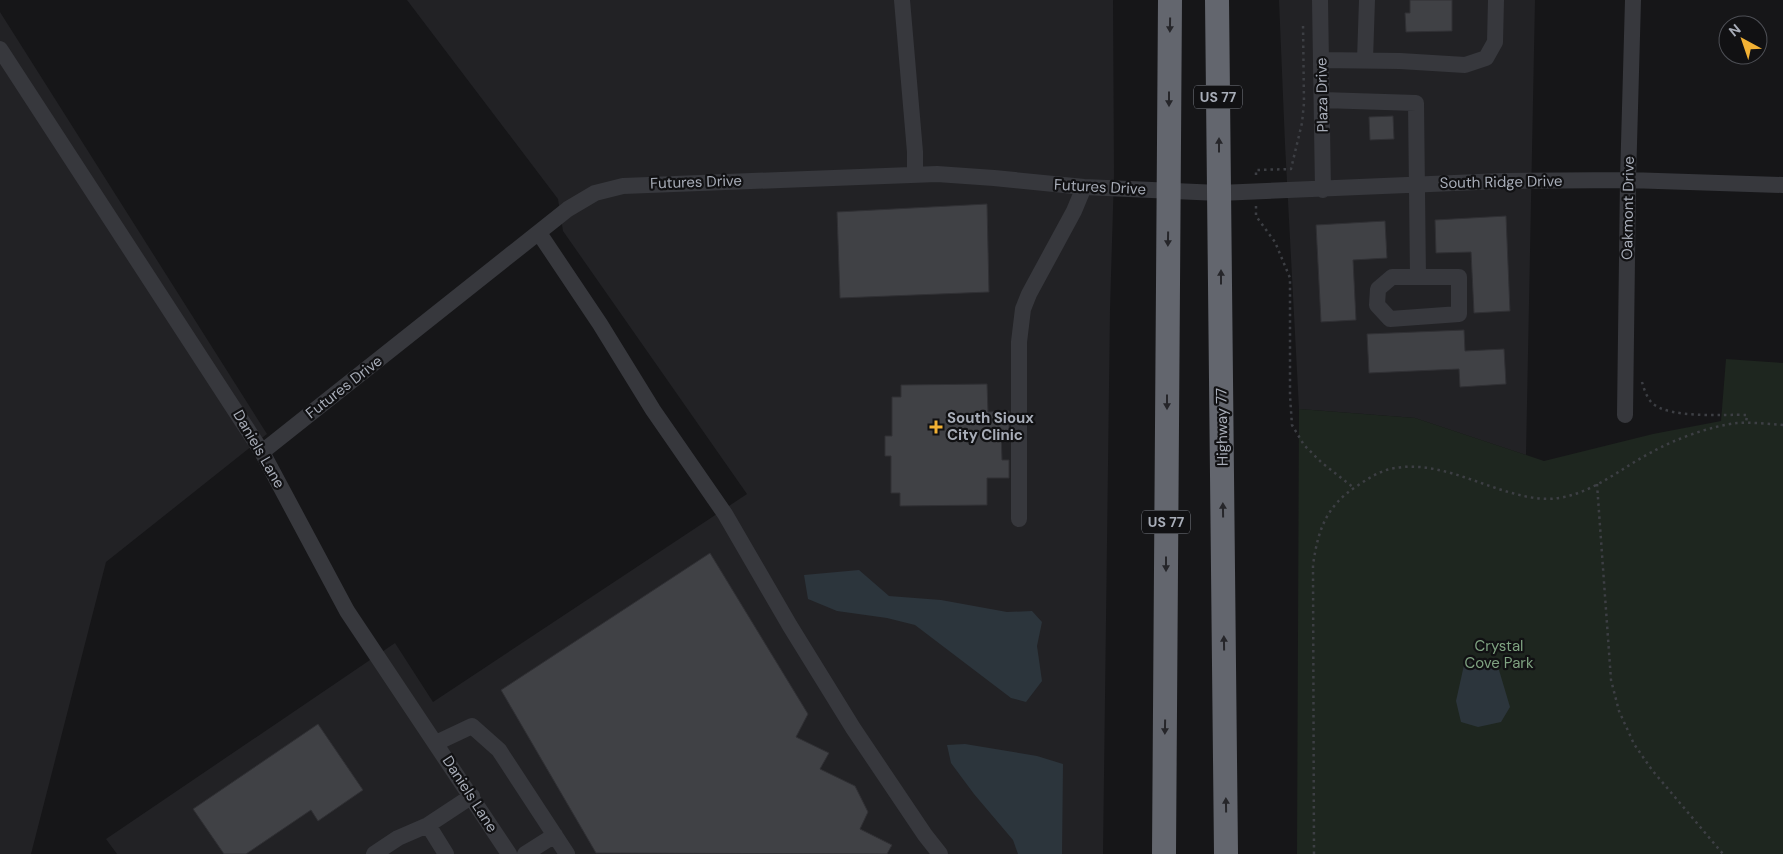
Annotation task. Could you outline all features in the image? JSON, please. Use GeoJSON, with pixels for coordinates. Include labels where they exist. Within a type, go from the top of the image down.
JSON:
{"type":"FeatureCollection","features":[{"type":"Feature","properties":{"kind":"highway","name":"US 77"},"geometry":{"type":"LineString","coordinates":[[1164,854],[1170,0]]}},
{"type":"Feature","properties":{"kind":"highway","name":"Highway 77"},"geometry":{"type":"LineString","coordinates":[[1217,0],[1226,854]]}},
{"type":"Feature","properties":{"kind":"street"},"geometry":{"type":"LineString","coordinates":[[902,0],[915,152],[915,174]]}},
{"type":"Feature","properties":{"kind":"street","name":"Plaza Drive"},"geometry":{"type":"LineString","coordinates":[[1320,0],[1323,190]]}},
{"type":"Feature","properties":{"kind":"street"},"geometry":{"type":"LineString","coordinates":[[1365,60],[1367,0]]}},
{"type":"Feature","properties":{"kind":"street"},"geometry":{"type":"LineString","coordinates":[[1321,60],[1365,60],[1465,65],[1486,58],[1495,42],[1496,0]]}},
{"type":"Feature","properties":{"kind":"street","name":"Oakmont Drive"},"geometry":{"type":"LineString","coordinates":[[1625,415],[1628,180],[1633,0]]}},
{"type":"Feature","properties":{"kind":"street","name":"Daniels Lane"},"geometry":{"type":"LineString","coordinates":[[0,49],[262,452],[347,611],[509,854]]}},
{"type":"Feature","properties":{"kind":"street"},"geometry":{"type":"LineString","coordinates":[[1322,100],[1416,103],[1418,277]]}},
{"type":"Feature","properties":{"kind":"street","name":"Futures Drive"},"geometry":{"type":"LineString","coordinates":[[262,452],[568,209],[590,196],[611,188],[915,174],[974,176],[1084,187],[1219,193]]}},
{"type":"Feature","properties":{"kind":"street","name":"South Ridge Drive"},"geometry":{"type":"LineString","coordinates":[[1219,193],[1502,181],[1628,180],[1783,185]]}},
{"type":"Feature","properties":{"kind":"street"},"geometry":{"type":"LineString","coordinates":[[1019,519],[1019,342],[1023,309],[1029,294],[1074,211],[1084,187]]}},
{"type":"Feature","properties":{"kind":"street"},"geometry":{"type":"LineString","coordinates":[[539,233],[600,324],[653,410],[725,514],[790,626],[853,728],[925,835],[940,854]]}},
{"type":"Feature","properties":{"kind":"street"},"geometry":{"type":"LineString","coordinates":[[1392,277],[1418,277],[1458,277],[1459,314],[1390,319],[1377,306],[1378,289],[1392,277]]}},
{"type":"Feature","properties":{"kind":"street"},"geometry":{"type":"LineString","coordinates":[[436,743],[472,726],[499,750],[568,854]]}},
{"type":"Feature","properties":{"kind":"street"},"geometry":{"type":"LineString","coordinates":[[374,854],[398,838],[428,826],[472,796]]}},
{"type":"Feature","properties":{"kind":"street"},"geometry":{"type":"LineString","coordinates":[[428,826],[446,854]]}},
{"type":"Feature","properties":{"kind":"street"},"geometry":{"type":"LineString","coordinates":[[525,854],[555,835]]}},
{"type":"Feature","properties":{"kind":"path"},"geometry":{"type":"LineString","coordinates":[[1303,19],[1304,103],[1302,123],[1291,169],[1256,170],[1256,216],[1275,242],[1290,278],[1290,396],[1292,425],[1304,445],[1321,462],[1354,488]]}},
{"type":"Feature","properties":{"kind":"path"},"geometry":{"type":"LineString","coordinates":[[1642,382],[1651,402],[1658,407],[1686,415],[1748,415],[1746,423]]}},
{"type":"Feature","properties":{"kind":"path"},"geometry":{"type":"LineString","coordinates":[[1314,854],[1313,565],[1318,537],[1328,514],[1342,498],[1372,476],[1395,468],[1431,468],[1536,499],[1553,500],[1567,497],[1597,484],[1678,439],[1737,423],[1783,425]]}},
{"type":"Feature","properties":{"kind":"path"},"geometry":{"type":"LineString","coordinates":[[1597,484],[1610,680],[1619,711],[1634,744],[1652,770],[1723,854]]}},
{"type":"Feature","properties":{"kind":"shaded area"},"geometry":{"type":"Polygon","coordinates":[[[407,0],[1113,0],[1114,175],[1110,310],[1103,854],[117,854],[106,839],[395,643],[433,702],[747,494],[563,231],[558,199],[407,0]]]}},
{"type":"Feature","properties":{"kind":"shaded area"},"geometry":{"type":"Polygon","coordinates":[[[1279,0],[1535,0],[1526,455],[1415,418],[1299,409],[1279,0]]]}},
{"type":"Feature","properties":{"kind":"shaded area"},"geometry":{"type":"Polygon","coordinates":[[[0,12],[267,434],[106,562],[31,854],[0,854],[0,12]]]}},
{"type":"Feature","properties":{"kind":"shaded area"},"geometry":{"type":"Polygon","coordinates":[[[859,570],[889,596],[941,600],[1007,612],[1032,611],[1042,622],[1037,646],[1042,681],[1026,702],[1011,698],[915,625],[887,618],[837,611],[808,599],[804,575],[859,570]]]}},
{"type":"Feature","properties":{"kind":"shaded area"},"geometry":{"type":"Polygon","coordinates":[[[1480,660],[1499,670],[1510,707],[1501,722],[1478,727],[1461,722],[1456,701],[1464,665],[1480,660]]]}},
{"type":"Feature","properties":{"kind":"shaded area"},"geometry":{"type":"Polygon","coordinates":[[[965,744],[1037,756],[1063,764],[1062,854],[1018,854],[1013,840],[974,794],[951,763],[947,745],[965,744]]]}},
{"type":"Feature","properties":{"kind":"green space","name":"Crystal Cove Park"},"geometry":{"type":"Polygon","coordinates":[[[1726,359],[1783,363],[1783,854],[1297,854],[1299,409],[1415,418],[1544,461],[1653,434],[1721,421],[1726,359]]]}},
{"type":"Feature","properties":{"kind":"building"},"geometry":{"type":"Polygon","coordinates":[[[1410,0],[1452,0],[1452,31],[1406,32],[1405,13],[1410,13],[1410,0]]]}},
{"type":"Feature","properties":{"kind":"building"},"geometry":{"type":"Polygon","coordinates":[[[1393,116],[1394,139],[1370,140],[1369,117],[1393,116]]]}},
{"type":"Feature","properties":{"kind":"building"},"geometry":{"type":"Polygon","coordinates":[[[987,204],[989,292],[840,298],[837,212],[987,204]]]}},
{"type":"Feature","properties":{"kind":"building"},"geometry":{"type":"Polygon","coordinates":[[[1506,216],[1510,311],[1474,313],[1471,252],[1436,253],[1435,220],[1506,216]]]}},
{"type":"Feature","properties":{"kind":"building"},"geometry":{"type":"Polygon","coordinates":[[[1385,221],[1387,258],[1353,260],[1356,320],[1321,322],[1316,225],[1385,221]]]}},
{"type":"Feature","properties":{"kind":"building"},"geometry":{"type":"Polygon","coordinates":[[[1464,330],[1465,351],[1504,349],[1506,384],[1460,387],[1459,369],[1369,373],[1367,334],[1464,330]]]}},
{"type":"Feature","properties":{"kind":"building"},"geometry":{"type":"Polygon","coordinates":[[[987,384],[988,412],[1009,411],[1009,431],[1001,431],[1002,460],[1009,460],[1009,478],[987,478],[987,505],[900,506],[900,493],[891,493],[891,456],[885,456],[885,436],[892,436],[892,397],[901,397],[901,385],[987,384]]]}},
{"type":"Feature","properties":{"kind":"building"},"geometry":{"type":"Polygon","coordinates":[[[710,553],[808,714],[796,737],[829,753],[820,769],[855,786],[868,812],[860,829],[892,845],[887,854],[596,853],[501,690],[710,553]]]}},
{"type":"Feature","properties":{"kind":"building"},"geometry":{"type":"Polygon","coordinates":[[[318,724],[363,790],[318,821],[311,810],[246,854],[224,854],[193,809],[318,724]]]}},
{"type":"Feature","properties":{"kind":"place","name":"South Sioux City Clinic"},"geometry":{"type":"Point","coordinates":[936,427]}}]}
